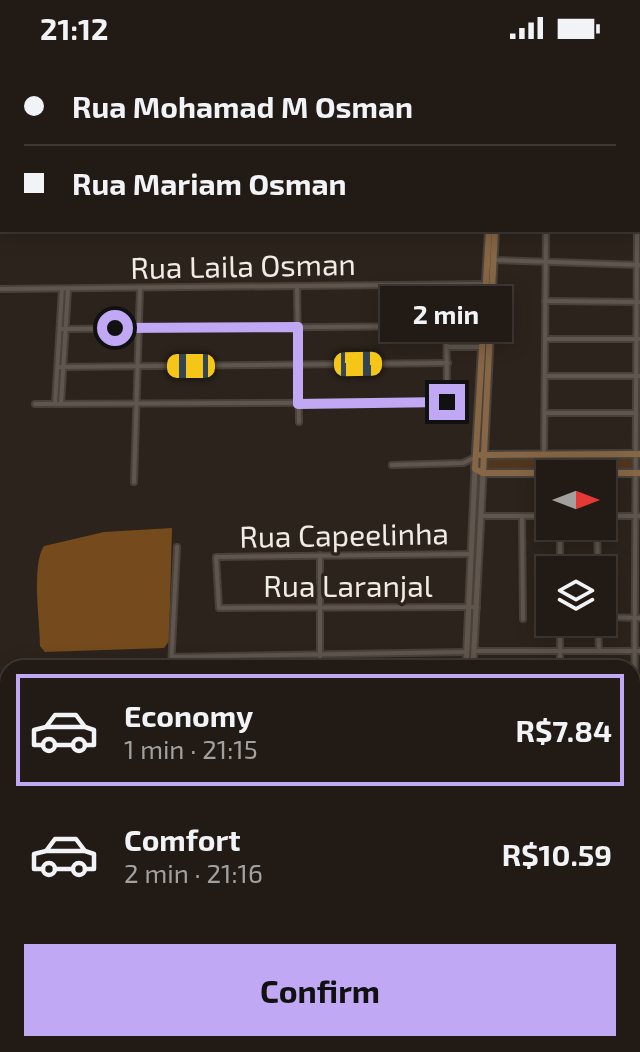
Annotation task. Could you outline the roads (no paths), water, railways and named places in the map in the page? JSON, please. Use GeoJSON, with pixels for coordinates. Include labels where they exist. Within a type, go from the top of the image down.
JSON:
{"type":"FeatureCollection","features":[{"type":"Feature","properties":{"kind":"main road"},"geometry":{"type":"LineString","coordinates":[[490,232],[479,456],[475,469],[483,473],[638,473]]}},
{"type":"Feature","properties":{"kind":"main road"},"geometry":{"type":"LineString","coordinates":[[483,473],[479,456],[489,284]]}},
{"type":"Feature","properties":{"kind":"main road"},"geometry":{"type":"LineString","coordinates":[[479,456],[638,454]]}},
{"type":"Feature","properties":{"kind":"street"},"geometry":{"type":"LineString","coordinates":[[544,455],[546,232]]}},
{"type":"Feature","properties":{"kind":"street"},"geometry":{"type":"LineString","coordinates":[[172,657],[637,651],[638,232]]}},
{"type":"Feature","properties":{"kind":"street"},"geometry":{"type":"LineString","coordinates":[[490,258],[638,265]]}},
{"type":"Feature","properties":{"kind":"street","name":"Rua Laila Osman"},"geometry":{"type":"LineString","coordinates":[[0,289],[489,284]]}},
{"type":"Feature","properties":{"kind":"street"},"geometry":{"type":"LineString","coordinates":[[35,404],[298,404],[448,400],[446,285]]}},
{"type":"Feature","properties":{"kind":"street"},"geometry":{"type":"LineString","coordinates":[[297,287],[299,422]]}},
{"type":"Feature","properties":{"kind":"street"},"geometry":{"type":"LineString","coordinates":[[58,404],[65,289]]}},
{"type":"Feature","properties":{"kind":"street"},"geometry":{"type":"LineString","coordinates":[[134,482],[140,289]]}},
{"type":"Feature","properties":{"kind":"street"},"geometry":{"type":"LineString","coordinates":[[545,301],[638,302]]}},
{"type":"Feature","properties":{"kind":"street"},"geometry":{"type":"LineString","coordinates":[[63,329],[447,326]]}},
{"type":"Feature","properties":{"kind":"street"},"geometry":{"type":"LineString","coordinates":[[545,339],[638,339]]}},
{"type":"Feature","properties":{"kind":"street"},"geometry":{"type":"LineString","coordinates":[[448,347],[483,347]]}},
{"type":"Feature","properties":{"kind":"street"},"geometry":{"type":"LineString","coordinates":[[60,367],[448,363]]}},
{"type":"Feature","properties":{"kind":"street"},"geometry":{"type":"LineString","coordinates":[[545,376],[638,376]]}},
{"type":"Feature","properties":{"kind":"street"},"geometry":{"type":"LineString","coordinates":[[545,413],[636,413]]}},
{"type":"Feature","properties":{"kind":"street"},"geometry":{"type":"LineString","coordinates":[[392,465],[463,463],[479,456]]}},
{"type":"Feature","properties":{"kind":"street"},"geometry":{"type":"LineString","coordinates":[[463,463],[475,469],[469,607],[472,660]]}},
{"type":"Feature","properties":{"kind":"street"},"geometry":{"type":"LineString","coordinates":[[468,660],[477,607],[483,473]]}},
{"type":"Feature","properties":{"kind":"street"},"geometry":{"type":"LineString","coordinates":[[481,516],[536,516]]}},
{"type":"Feature","properties":{"kind":"street"},"geometry":{"type":"LineString","coordinates":[[522,516],[523,619]]}},
{"type":"Feature","properties":{"kind":"street"},"geometry":{"type":"LineString","coordinates":[[616,516],[638,516]]}},
{"type":"Feature","properties":{"kind":"street"},"geometry":{"type":"LineString","coordinates":[[172,660],[177,547]]}},
{"type":"Feature","properties":{"kind":"street","name":"Rua Capeelinha"},"geometry":{"type":"LineString","coordinates":[[219,608],[216,557],[472,554]]}},
{"type":"Feature","properties":{"kind":"street"},"geometry":{"type":"LineString","coordinates":[[320,555],[320,660]]}},
{"type":"Feature","properties":{"kind":"street","name":"Rua Laranjal"},"geometry":{"type":"LineString","coordinates":[[219,608],[477,607]]}},
{"type":"Feature","properties":{"kind":"street"},"geometry":{"type":"LineString","coordinates":[[616,619],[638,618]]}},
{"type":"Feature","properties":{"kind":"street"},"geometry":{"type":"LineString","coordinates":[[560,636],[560,660]]}},
{"type":"Feature","properties":{"kind":"street"},"geometry":{"type":"LineString","coordinates":[[599,636],[599,651]]}}]}
